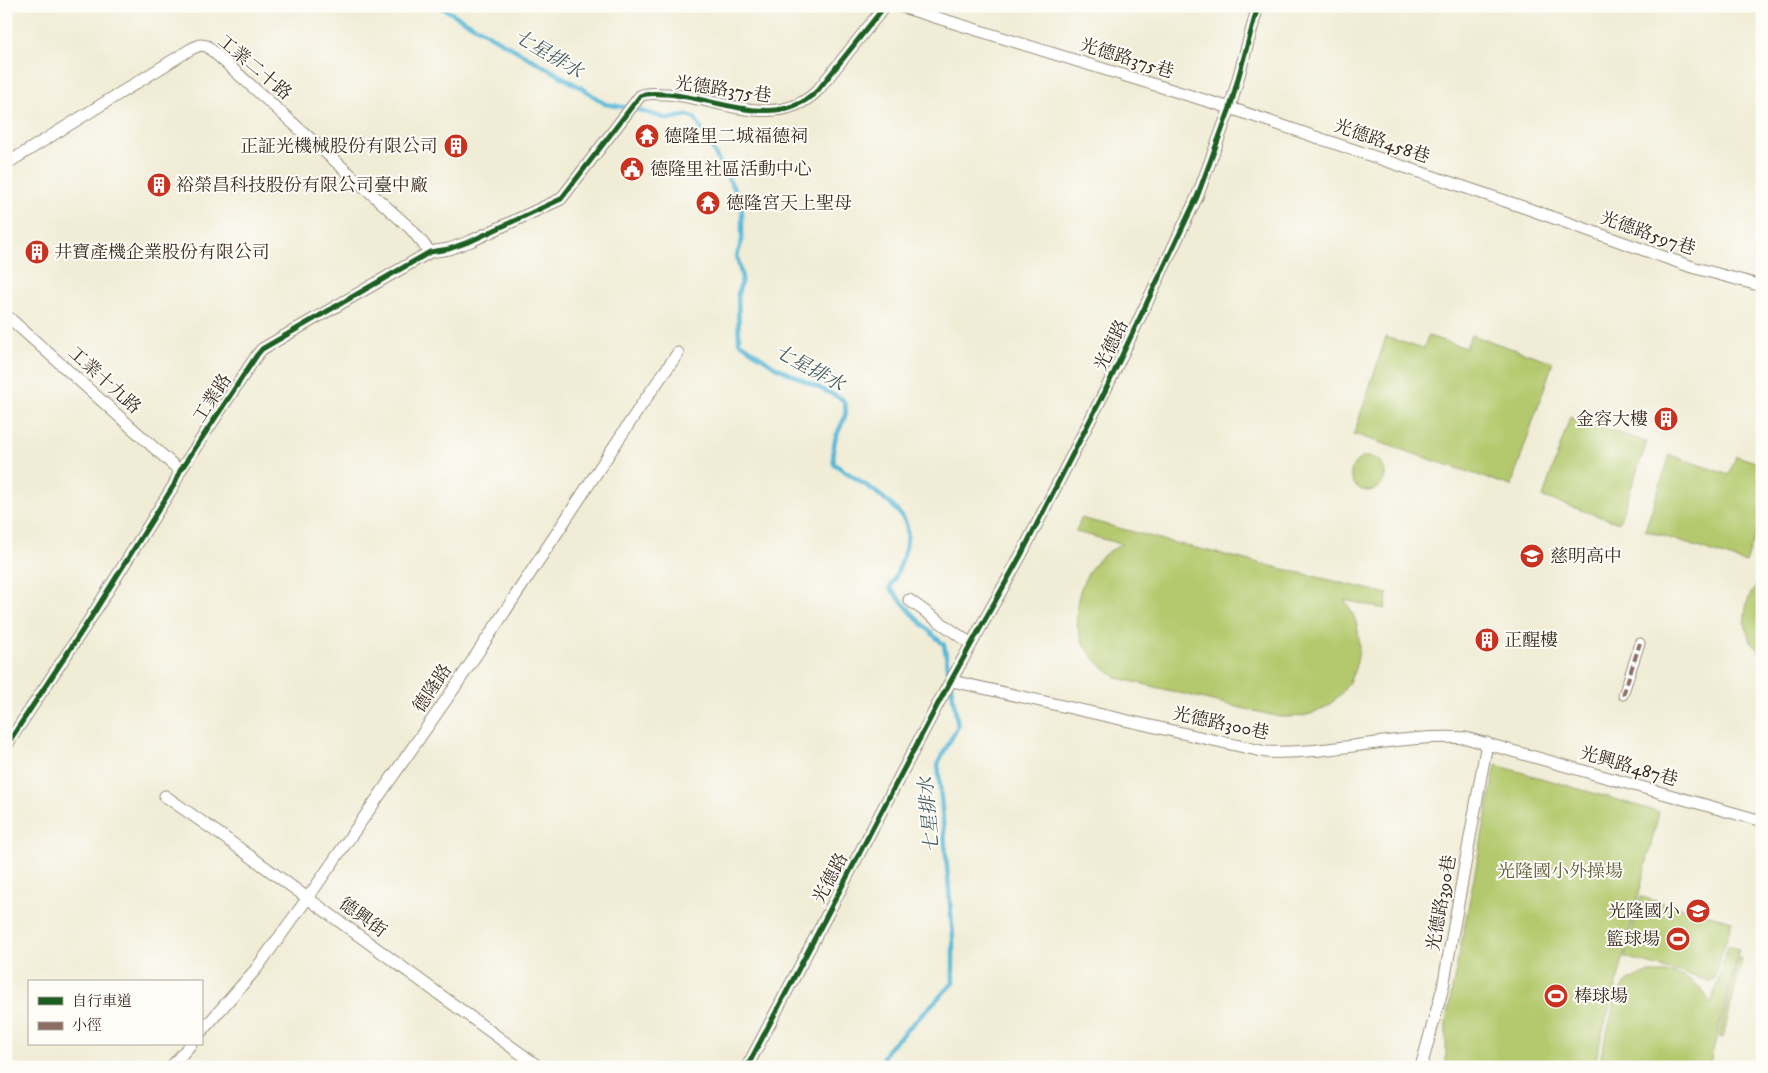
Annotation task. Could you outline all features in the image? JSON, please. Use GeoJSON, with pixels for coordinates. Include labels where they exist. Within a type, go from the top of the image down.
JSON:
{"type":"FeatureCollection","features":[{"type":"Feature","properties":{"kind":"street","name":"光德路375巷"},"geometry":{"type":"LineString","coordinates":[[561,199],[640,96],[647,93],[680,95],[747,109],[782,110],[794,107],[812,97],[885,6]]}},
{"type":"Feature","properties":{"kind":"street","name":"光德路375巷"},"geometry":{"type":"LineString","coordinates":[[899,6],[1230,108]]}},
{"type":"Feature","properties":{"kind":"street","name":"光德路"},"geometry":{"type":"LineString","coordinates":[[747,1067],[939,702],[1021,556],[1106,389],[1197,197],[1230,108],[1258,6]]}},
{"type":"Feature","properties":{"kind":"street","name":"工業二十路"},"geometry":{"type":"LineString","coordinates":[[6,164],[191,49],[204,45],[247,81],[404,223],[430,252]]}},
{"type":"Feature","properties":{"kind":"street","name":"光德路458巷"},"geometry":{"type":"LineString","coordinates":[[1230,108],[1523,207]]}},
{"type":"Feature","properties":{"kind":"street","name":"工業路"},"geometry":{"type":"LineString","coordinates":[[6,746],[90,619],[174,485],[180,471],[262,349],[430,252],[449,250],[561,199]]}},
{"type":"Feature","properties":{"kind":"street","name":"光德路597巷"},"geometry":{"type":"LineString","coordinates":[[1523,207],[1692,267],[1762,286]]}},
{"type":"Feature","properties":{"kind":"street","name":"工業十九路"},"geometry":{"type":"LineString","coordinates":[[6,315],[180,471]]}},
{"type":"Feature","properties":{"kind":"street","name":"德隆路"},"geometry":{"type":"LineString","coordinates":[[202,1031],[256,969],[308,899],[455,687],[642,404],[678,353]]}},
{"type":"Feature","properties":{"kind":"street"},"geometry":{"type":"LineString","coordinates":[[909,600],[971,644]]}},
{"type":"Feature","properties":{"kind":"street"},"geometry":{"type":"LineString","coordinates":[[1623,695],[1640,643]]}},
{"type":"Feature","properties":{"kind":"street","name":"光德路300巷"},"geometry":{"type":"LineString","coordinates":[[952,681],[1266,752],[1292,752],[1451,737],[1487,743]]}},
{"type":"Feature","properties":{"kind":"street","name":"光興路487巷"},"geometry":{"type":"LineString","coordinates":[[1487,743],[1762,822]]}},
{"type":"Feature","properties":{"kind":"street","name":"光德路390巷"},"geometry":{"type":"LineString","coordinates":[[1421,1067],[1443,987],[1487,743]]}},
{"type":"Feature","properties":{"kind":"street","name":"德興街"},"geometry":{"type":"LineString","coordinates":[[165,796],[539,1067]]}},
{"type":"Feature","properties":{"kind":"street"},"geometry":{"type":"LineString","coordinates":[[171,1067],[189,1046]]}},
{"type":"Feature","properties":{"kind":"green space"},"geometry":{"type":"Polygon","coordinates":[[[1471,335],[1553,362],[1511,486],[1354,434],[1386,337],[1423,349],[1428,336],[1466,348],[1471,335]]]}},
{"type":"Feature","properties":{"kind":"green space"},"geometry":{"type":"Polygon","coordinates":[[[1570,417],[1647,442],[1619,523],[1543,497],[1570,417]]]}},
{"type":"Feature","properties":{"kind":"green space"},"geometry":{"type":"Polygon","coordinates":[[[1670,455],[1729,475],[1736,456],[1762,464],[1762,515],[1746,563],[1645,530],[1670,455]]]}},
{"type":"Feature","properties":{"kind":"green space"},"geometry":{"type":"Polygon","coordinates":[[[1368,457],[1380,462],[1385,474],[1380,486],[1368,491],[1356,486],[1351,474],[1356,462],[1368,457]]]}},
{"type":"Feature","properties":{"kind":"green space"},"geometry":{"type":"Polygon","coordinates":[[[1081,518],[1171,542],[1388,594],[1385,609],[1344,600],[1352,613],[1357,628],[1358,658],[1346,686],[1336,698],[1324,708],[1308,715],[1279,717],[1118,678],[1100,664],[1085,646],[1077,623],[1077,611],[1078,598],[1087,575],[1105,554],[1122,544],[1076,532],[1081,518]]]}},
{"type":"Feature","properties":{"kind":"green space"},"geometry":{"type":"Polygon","coordinates":[[[1762,579],[1762,655],[1748,635],[1745,618],[1751,593],[1762,579]]]}},
{"type":"Feature","properties":{"kind":"green space","name":"光隆國小外操場"},"geometry":{"type":"Polygon","coordinates":[[[1496,765],[1659,812],[1616,987],[1594,1067],[1446,1067],[1446,1021],[1496,765]]]}},
{"type":"Feature","properties":{"kind":"green space","name":"籃球場"},"geometry":{"type":"Polygon","coordinates":[[[1641,897],[1732,921],[1713,982],[1625,957],[1641,897]]]}},
{"type":"Feature","properties":{"kind":"green space"},"geometry":{"type":"Polygon","coordinates":[[[1728,945],[1739,949],[1709,1067],[1598,1067],[1617,993],[1629,980],[1648,973],[1672,973],[1688,979],[1702,989],[1711,1004],[1728,945]]]}},
{"type":"Feature","properties":{"kind":"green space"},"geometry":{"type":"Polygon","coordinates":[[[1738,958],[1742,959],[1723,1038],[1719,1037],[1738,958]]]}},
{"type":"Feature","properties":{"kind":"waterway","name":"七星排水"},"geometry":{"type":"LineString","coordinates":[[439,6],[585,90],[605,104],[635,109],[668,119],[688,115],[695,118],[742,203],[742,240],[737,256],[742,278],[738,294],[739,342],[774,366],[842,399],[846,410],[844,420],[835,440],[834,464],[885,499],[906,524],[906,548],[890,588],[918,620],[944,645],[950,678]]}},
{"type":"Feature","properties":{"kind":"waterway","name":"七星排水"},"geometry":{"type":"LineString","coordinates":[[878,1067],[887,1050],[953,983],[953,937],[938,763],[958,726],[951,685]]}},
{"type":"Feature","properties":{"kind":"marked path"},"geometry":{"type":"LineString","coordinates":[[1623,695],[1640,643]]}},
{"type":"Feature","properties":{"kind":"cycle path"},"geometry":{"type":"LineString","coordinates":[[6,746],[90,619],[174,485],[180,471],[262,349],[430,252],[449,249],[471,241],[561,199],[640,96],[650,94],[685,96],[745,109],[765,111],[784,109],[802,102],[818,90],[885,6]]}},
{"type":"Feature","properties":{"kind":"cycle path"},"geometry":{"type":"LineString","coordinates":[[747,1067],[939,702],[1021,555],[1106,389],[1197,197],[1230,108],[1258,6]]}},
{"type":"Feature","properties":{"kind":"place","name":"德隆里二城福德祠"},"geometry":{"type":"Point","coordinates":[647,136]}},
{"type":"Feature","properties":{"kind":"place","name":"正証光機械股份有限公司"},"geometry":{"type":"Point","coordinates":[456,146]}},
{"type":"Feature","properties":{"kind":"place","name":"德隆里社區活動中心"},"geometry":{"type":"Point","coordinates":[632,169]}},
{"type":"Feature","properties":{"kind":"place","name":"裕榮昌科技股份有限公司臺中廠"},"geometry":{"type":"Point","coordinates":[159,185]}},
{"type":"Feature","properties":{"kind":"place","name":"德隆宮天上聖母"},"geometry":{"type":"Point","coordinates":[708,203]}},
{"type":"Feature","properties":{"kind":"place","name":"井寶產機企業股份有限公司"},"geometry":{"type":"Point","coordinates":[37,252]}},
{"type":"Feature","properties":{"kind":"place","name":"金容大樓"},"geometry":{"type":"Point","coordinates":[1666,419]}},
{"type":"Feature","properties":{"kind":"place","name":"慈明高中"},"geometry":{"type":"Point","coordinates":[1532,556]}},
{"type":"Feature","properties":{"kind":"place","name":"正醒樓"},"geometry":{"type":"Point","coordinates":[1487,640]}},
{"type":"Feature","properties":{"kind":"place","name":"光隆國小"},"geometry":{"type":"Point","coordinates":[1698,911]}},
{"type":"Feature","properties":{"kind":"place","name":"籃球場"},"geometry":{"type":"Point","coordinates":[1678,939]}},
{"type":"Feature","properties":{"kind":"place","name":"棒球場"},"geometry":{"type":"Point","coordinates":[1556,996]}}]}
